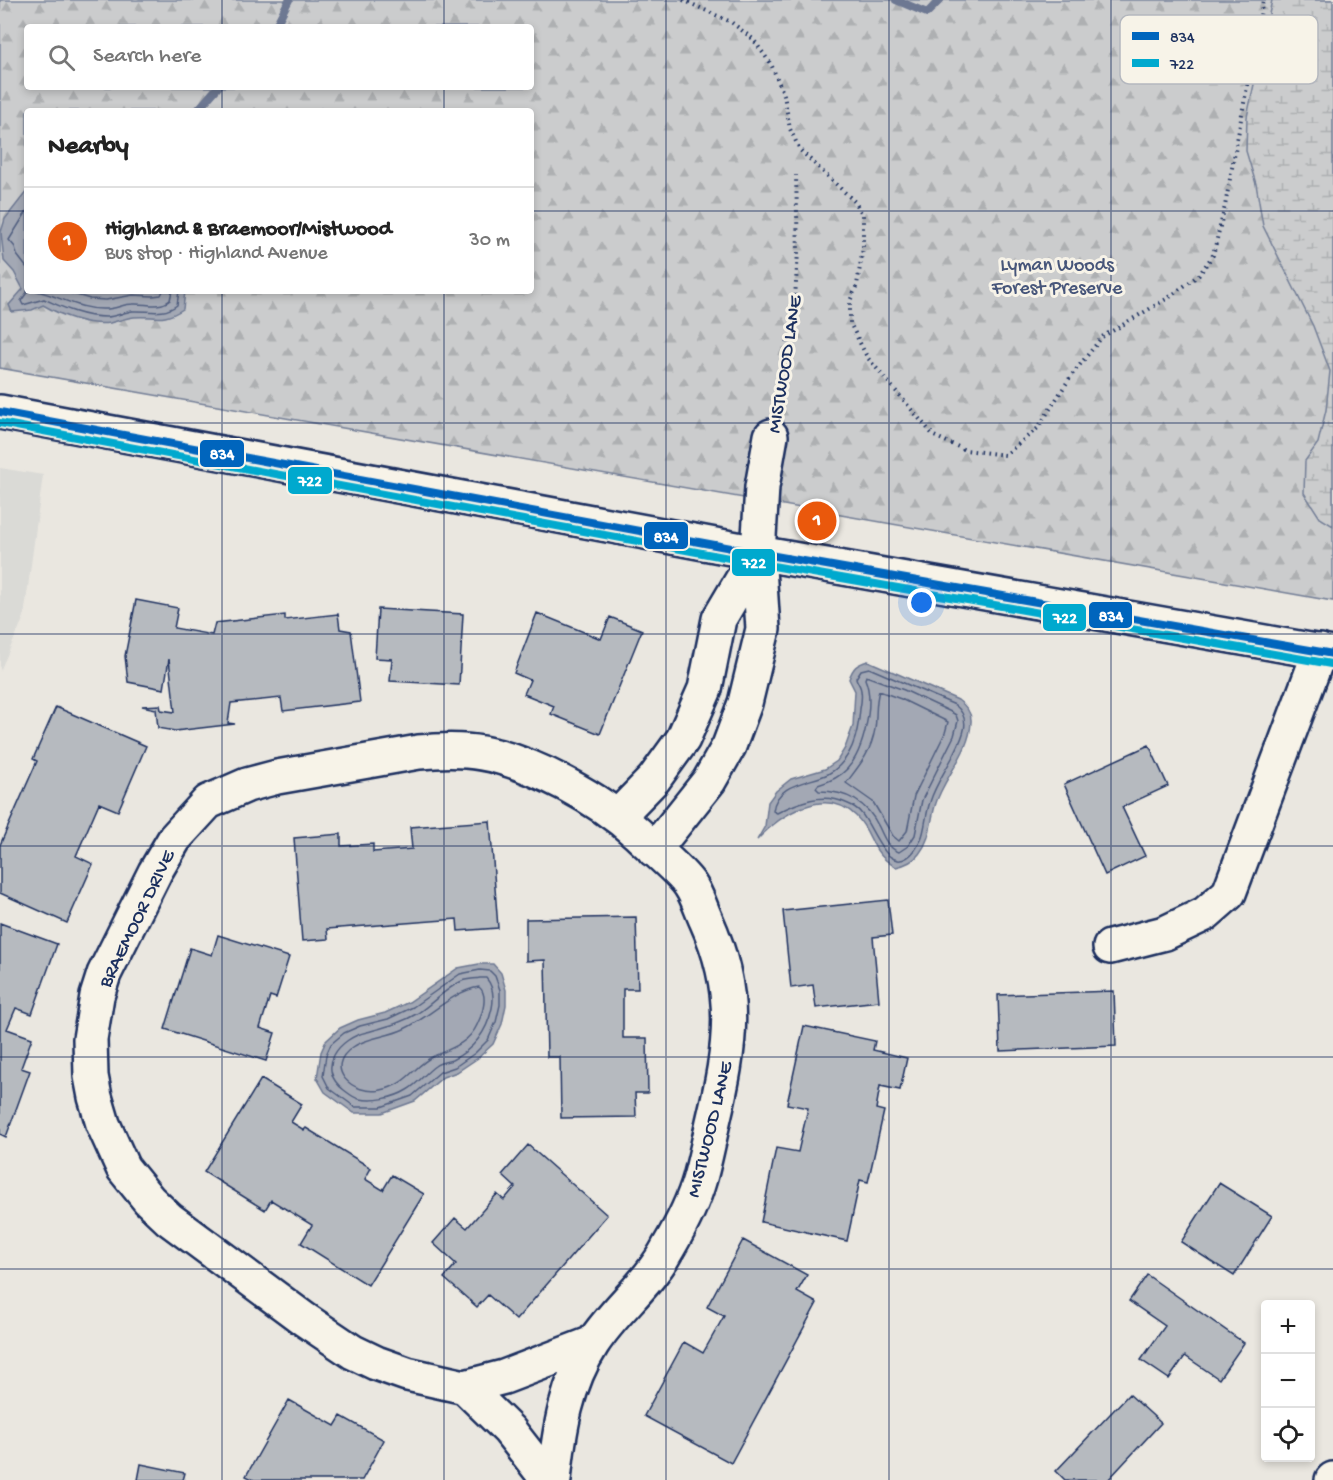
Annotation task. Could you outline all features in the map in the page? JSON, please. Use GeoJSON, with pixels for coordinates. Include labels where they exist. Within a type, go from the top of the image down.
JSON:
{"type":"FeatureCollection","features":[{"type":"Feature","properties":{"kind":"street"},"geometry":{"type":"LineString","coordinates":[[0,412],[758,553],[1326,652],[1229,893],[1205,914],[1165,933],[1110,947]]}},
{"type":"Feature","properties":{"kind":"street","name":"MISTWOOD LANE"},"geometry":{"type":"LineString","coordinates":[[758,553],[762,487],[771,435]]}},
{"type":"Feature","properties":{"kind":"street"},"geometry":{"type":"LineString","coordinates":[[618,816],[654,779],[683,739],[705,689],[719,619],[758,553]]}},
{"type":"Feature","properties":{"kind":"street"},"geometry":{"type":"LineString","coordinates":[[648,844],[709,781],[729,746],[745,703],[763,629],[758,553]]}},
{"type":"Feature","properties":{"kind":"street","name":"BRAEMOOR DRIVE"},"geometry":{"type":"LineString","coordinates":[[593,1342],[504,1377],[465,1387],[406,1374],[353,1352],[304,1319],[178,1226],[149,1200],[123,1168],[104,1124],[91,1076],[90,1039],[97,996],[104,974],[155,872],[175,838],[208,802],[247,785],[277,777],[419,752],[441,750],[478,752],[515,762],[575,788],[618,816],[648,844]]}},
{"type":"Feature","properties":{"kind":"street","name":"MISTWOOD LANE"},"geometry":{"type":"LineString","coordinates":[[554,1480],[558,1438],[570,1389],[593,1342],[653,1271],[667,1251],[687,1213],[700,1180],[724,1075],[729,1040],[729,1020],[725,978],[717,946],[689,884],[648,844]]}},
{"type":"Feature","properties":{"kind":"street"},"geometry":{"type":"LineString","coordinates":[[465,1387],[509,1430],[548,1480]]}},
{"type":"Feature","properties":{"kind":"path"},"geometry":{"type":"LineString","coordinates":[[683,0],[730,22],[753,39],[771,64],[784,95],[790,129],[800,150],[855,202],[863,215],[863,248],[857,285],[850,301],[850,323],[867,357],[934,436],[965,450],[1005,455],[1038,428],[1071,376],[1102,337],[1168,298],[1199,275],[1213,255],[1225,206],[1248,84]]}},
{"type":"Feature","properties":{"kind":"path"},"geometry":{"type":"LineString","coordinates":[[1260,15],[1263,0]]}},
{"type":"Feature","properties":{"kind":"path","name":"MISTWOOD LANE"},"geometry":{"type":"LineString","coordinates":[[771,435],[795,298],[798,252],[796,175]]}},
{"type":"Feature","properties":{"kind":"shaded area"},"geometry":{"type":"Polygon","coordinates":[[[0,468],[43,475],[24,617],[0,671],[0,468]]]}},
{"type":"Feature","properties":{"kind":"green space","name":"Lyman Woods Forest Preserve"},"geometry":{"type":"Polygon","coordinates":[[[0,0],[1333,0],[1333,601],[0,368],[0,0]]]}},
{"type":"Feature","properties":{"kind":"green space"},"geometry":{"type":"Polygon","coordinates":[[[1272,0],[1333,0],[1333,526],[1320,518],[1304,493],[1305,461],[1318,443],[1326,410],[1330,371],[1313,326],[1263,226],[1256,184],[1246,151],[1247,117],[1254,84],[1318,84],[1318,15],[1269,15],[1272,0]]]}},
{"type":"Feature","properties":{"kind":"water"},"geometry":{"type":"Polygon","coordinates":[[[24,195],[24,294],[185,294],[183,309],[164,317],[134,317],[102,324],[75,319],[43,305],[32,310],[12,312],[9,305],[23,289],[14,272],[4,261],[1,232],[5,219],[24,195]]]}},
{"type":"Feature","properties":{"kind":"water"},"geometry":{"type":"Polygon","coordinates":[[[868,661],[958,700],[970,715],[971,722],[966,744],[939,796],[923,848],[917,857],[896,867],[876,849],[866,829],[856,816],[844,807],[831,803],[817,803],[790,813],[757,840],[765,826],[768,802],[776,791],[791,779],[825,769],[837,761],[845,748],[853,726],[855,691],[849,679],[856,667],[868,661]]]}},
{"type":"Feature","properties":{"kind":"water"},"geometry":{"type":"Polygon","coordinates":[[[493,964],[501,973],[506,990],[506,1005],[502,1024],[493,1044],[478,1058],[457,1072],[443,1077],[415,1101],[382,1113],[354,1113],[325,1092],[317,1078],[321,1052],[326,1041],[340,1028],[358,1020],[385,1013],[409,1002],[458,968],[493,964]]]}},
{"type":"Feature","properties":{"kind":"building"},"geometry":{"type":"Polygon","coordinates":[[[136,600],[178,608],[174,628],[212,635],[215,623],[285,615],[285,620],[338,614],[340,629],[351,631],[360,702],[283,711],[281,698],[231,703],[228,723],[235,724],[175,731],[158,728],[156,709],[142,706],[160,705],[161,710],[175,712],[169,659],[164,689],[128,682],[125,656],[136,600]]]}},
{"type":"Feature","properties":{"kind":"building"},"geometry":{"type":"Polygon","coordinates":[[[378,609],[463,614],[459,685],[390,681],[392,659],[375,658],[378,609]]]}},
{"type":"Feature","properties":{"kind":"building"},"geometry":{"type":"Polygon","coordinates":[[[537,613],[601,639],[610,617],[642,630],[600,734],[551,714],[554,706],[524,694],[530,680],[514,673],[537,613]]]}},
{"type":"Feature","properties":{"kind":"building"},"geometry":{"type":"Polygon","coordinates":[[[56,707],[146,746],[118,811],[99,803],[76,856],[93,864],[67,923],[0,893],[0,845],[37,761],[33,759],[56,707]]]}},
{"type":"Feature","properties":{"kind":"building"},"geometry":{"type":"Polygon","coordinates":[[[1149,745],[1168,786],[1122,807],[1145,856],[1105,875],[1064,784],[1149,745]]]}},
{"type":"Feature","properties":{"kind":"building"},"geometry":{"type":"Polygon","coordinates":[[[490,821],[498,928],[458,931],[457,919],[327,929],[328,939],[302,941],[294,838],[341,834],[341,846],[373,844],[373,852],[412,849],[410,827],[490,821]]]}},
{"type":"Feature","properties":{"kind":"building"},"geometry":{"type":"Polygon","coordinates":[[[888,900],[892,935],[873,937],[879,1001],[816,1008],[813,985],[791,988],[783,911],[888,900]]]}},
{"type":"Feature","properties":{"kind":"building"},"geometry":{"type":"Polygon","coordinates":[[[636,917],[638,989],[623,989],[623,1038],[647,1038],[648,1093],[635,1093],[636,1117],[561,1118],[560,1057],[547,1057],[545,960],[526,961],[526,919],[636,917]]]}},
{"type":"Feature","properties":{"kind":"building"},"geometry":{"type":"Polygon","coordinates":[[[0,923],[57,944],[32,1014],[16,1008],[7,1029],[32,1038],[21,1068],[30,1071],[6,1137],[0,1134],[0,923]]]}},
{"type":"Feature","properties":{"kind":"building"},"geometry":{"type":"Polygon","coordinates":[[[218,935],[289,957],[276,998],[270,996],[260,1028],[275,1033],[266,1061],[165,1029],[190,948],[212,955],[218,935]]]}},
{"type":"Feature","properties":{"kind":"building"},"geometry":{"type":"Polygon","coordinates":[[[1114,991],[1116,1046],[1000,1051],[998,995],[1114,991]]]}},
{"type":"Feature","properties":{"kind":"building"},"geometry":{"type":"Polygon","coordinates":[[[804,1026],[875,1041],[873,1050],[907,1058],[900,1090],[880,1086],[876,1109],[884,1111],[868,1182],[860,1180],[847,1241],[761,1222],[776,1148],[798,1152],[808,1108],[787,1104],[804,1026]]]}},
{"type":"Feature","properties":{"kind":"building"},"geometry":{"type":"Polygon","coordinates":[[[261,1079],[302,1104],[291,1122],[304,1130],[306,1128],[371,1168],[365,1179],[383,1190],[392,1175],[424,1194],[368,1285],[301,1243],[312,1225],[271,1200],[265,1210],[204,1172],[261,1079]]]}},
{"type":"Feature","properties":{"kind":"building"},"geometry":{"type":"Polygon","coordinates":[[[528,1145],[607,1215],[516,1320],[488,1295],[477,1307],[444,1278],[456,1264],[433,1243],[455,1218],[467,1228],[497,1194],[504,1200],[515,1187],[502,1175],[528,1145]]]}},
{"type":"Feature","properties":{"kind":"building"},"geometry":{"type":"Polygon","coordinates":[[[1219,1183],[1272,1216],[1234,1276],[1181,1242],[1219,1183]]]}},
{"type":"Feature","properties":{"kind":"building"},"geometry":{"type":"Polygon","coordinates":[[[743,1240],[807,1275],[797,1292],[817,1303],[731,1463],[644,1416],[684,1342],[703,1353],[724,1316],[707,1307],[743,1240]]]}},
{"type":"Feature","properties":{"kind":"building"},"geometry":{"type":"Polygon","coordinates":[[[1147,1275],[1244,1343],[1219,1379],[1185,1356],[1169,1379],[1141,1360],[1165,1326],[1129,1301],[1147,1275]]]}},
{"type":"Feature","properties":{"kind":"building"},"geometry":{"type":"Polygon","coordinates":[[[1129,1394],[1161,1423],[1108,1480],[1065,1480],[1056,1471],[1129,1394]]]}},
{"type":"Feature","properties":{"kind":"building"},"geometry":{"type":"Polygon","coordinates":[[[289,1400],[335,1426],[341,1416],[384,1440],[362,1480],[254,1480],[246,1476],[289,1400]]]}},
{"type":"Feature","properties":{"kind":"building"},"geometry":{"type":"Polygon","coordinates":[[[141,1464],[185,1473],[183,1480],[138,1480],[141,1464]]]}},
{"type":"Feature","properties":{"kind":"waterway"},"geometry":{"type":"LineString","coordinates":[[277,24],[289,0]]}},
{"type":"Feature","properties":{"kind":"waterway"},"geometry":{"type":"LineString","coordinates":[[896,0],[927,13],[940,0]]}},
{"type":"Feature","properties":{"kind":"waterway"},"geometry":{"type":"LineString","coordinates":[[200,108],[215,90]]}},
{"type":"Feature","properties":{"kind":"transit line","name":"834"},"geometry":{"type":"LineString","coordinates":[[0,412],[758,553],[1333,654]]}},
{"type":"Feature","properties":{"kind":"transit line","name":"722"},"geometry":{"type":"LineString","coordinates":[[0,423],[756,563],[1331,664]]}},
{"type":"Feature","properties":{"kind":"place","name":"Highland & Braemoor/Mistwood"},"geometry":{"type":"Point","coordinates":[817,521]}}]}
